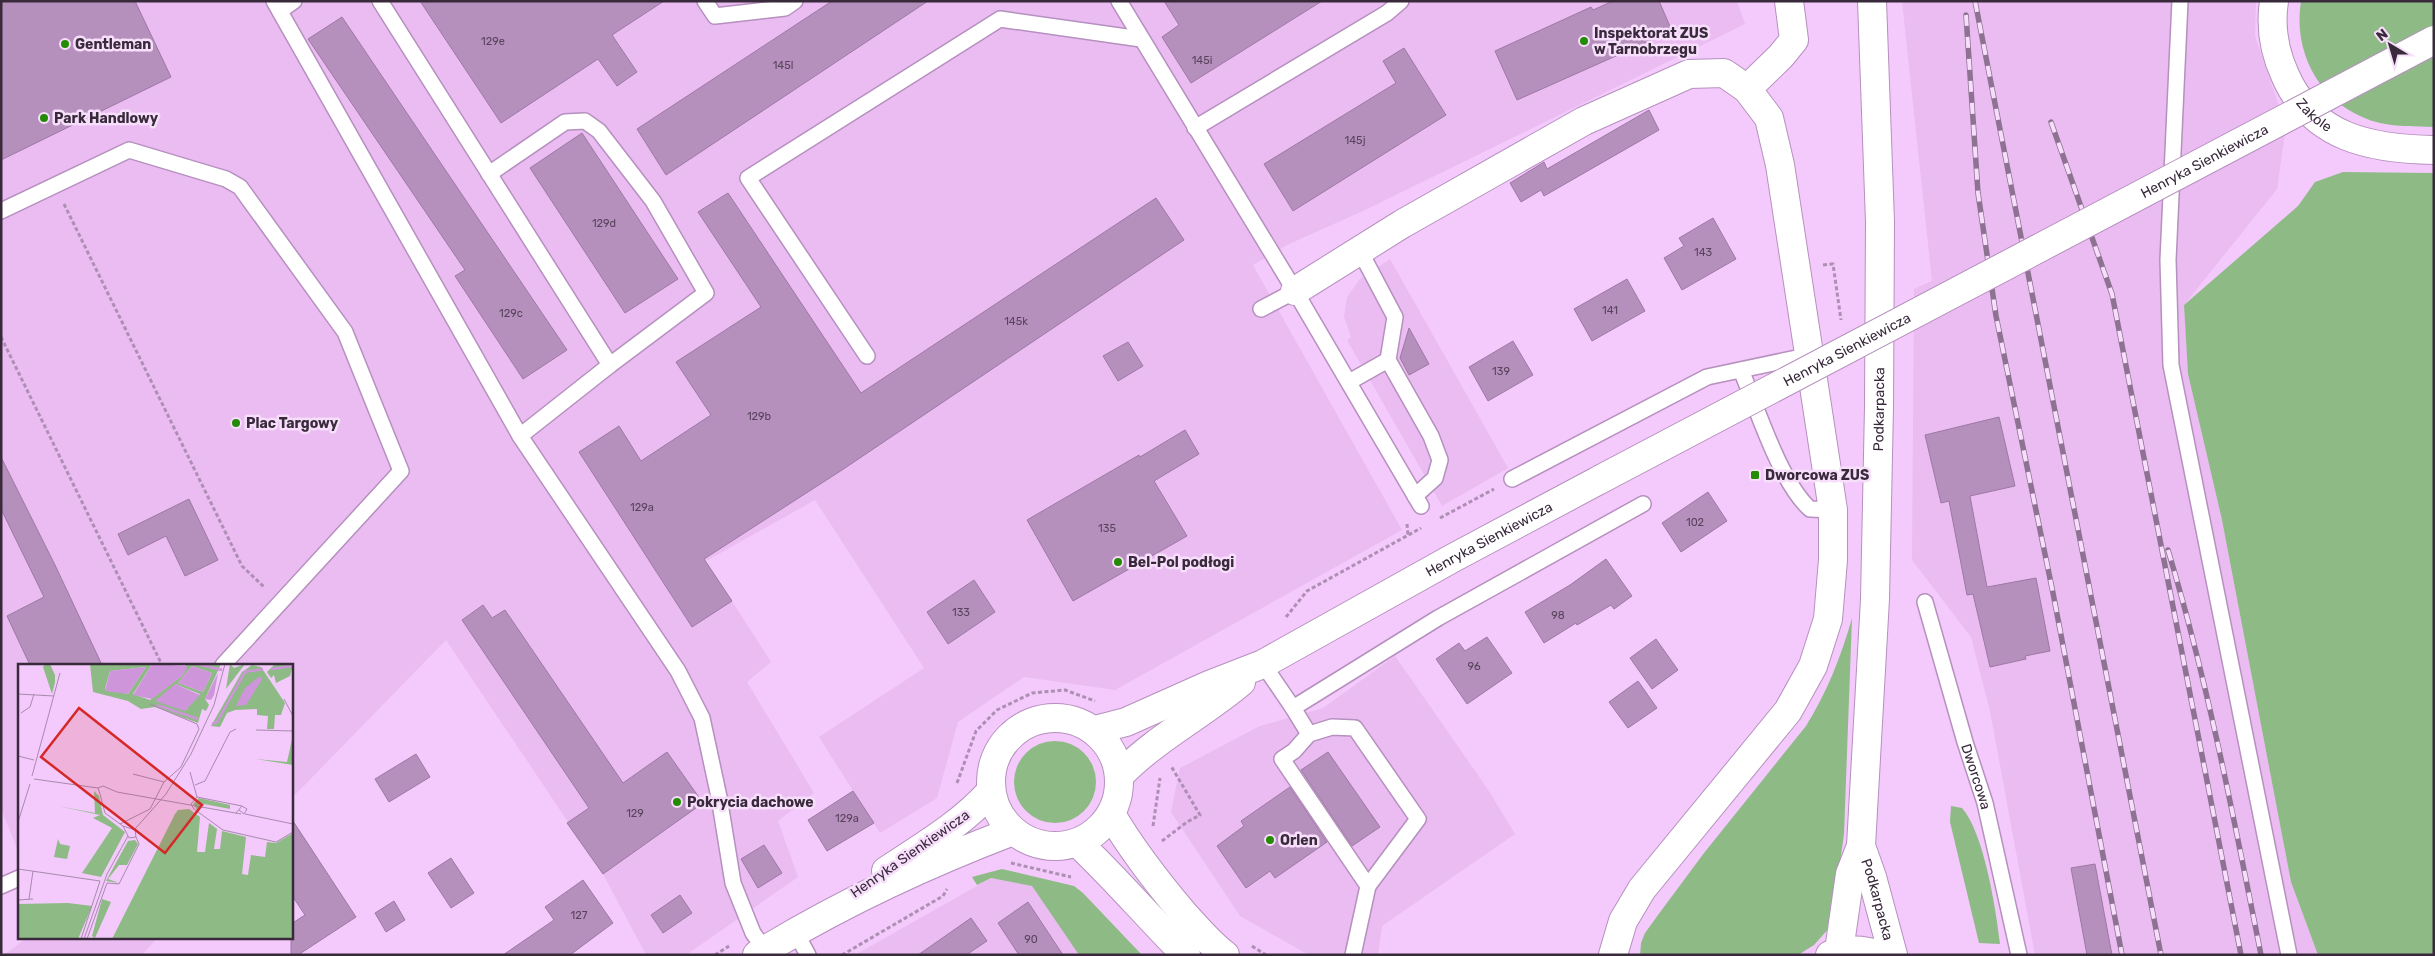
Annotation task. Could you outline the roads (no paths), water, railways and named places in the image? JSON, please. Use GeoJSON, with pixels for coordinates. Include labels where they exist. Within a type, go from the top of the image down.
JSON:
{"type":"FeatureCollection","features":[{"type":"Feature","properties":{"kind":"main road"},"geometry":{"type":"LineString","coordinates":[[1747,89],[1781,56],[1794,40],[1789,1]]}},
{"type":"Feature","properties":{"kind":"main road","name":"Podkarpacka"},"geometry":{"type":"LineString","coordinates":[[1834,953],[1850,874],[1861,846],[1875,599],[1880,222],[1872,1]]}},
{"type":"Feature","properties":{"kind":"main road","name":"Zakole"},"geometry":{"type":"LineString","coordinates":[[2274,1],[2271,22],[2280,63],[2293,95],[2316,119],[2342,136],[2373,145],[2401,149],[2434,150]]}},
{"type":"Feature","properties":{"kind":"main road","name":"Henryka Sienkiewicza"},"geometry":{"type":"LineString","coordinates":[[1095,730],[1126,722],[1262,664],[1453,558],[1601,479],[2434,40]]}},
{"type":"Feature","properties":{"kind":"main road"},"geometry":{"type":"LineString","coordinates":[[1295,290],[1402,224],[1584,121],[1688,74],[1724,73],[1747,89],[1769,118],[1780,165],[1811,356],[1833,510],[1833,560],[1828,619],[1813,666],[1788,711],[1642,889],[1623,921],[1613,955]]}},
{"type":"Feature","properties":{"kind":"main road","name":"Henryka Sienkiewicza"},"geometry":{"type":"LineString","coordinates":[[1120,776],[1142,753],[1220,699],[1262,664]]}},
{"type":"Feature","properties":{"kind":"main road"},"geometry":{"type":"LineString","coordinates":[[1054,717],[1075,720],[1095,730],[1107,743],[1116,758],[1120,776],[1119,796],[1111,814],[1097,832],[1078,843],[1061,846],[1044,846],[1028,841],[1013,831],[1003,820],[995,806],[991,791],[992,769],[1000,749],[1014,732],[1033,721],[1054,717]]}},
{"type":"Feature","properties":{"kind":"main road","name":"Henryka Sienkiewicza"},"geometry":{"type":"LineString","coordinates":[[825,914],[950,827],[979,804],[991,791]]}},
{"type":"Feature","properties":{"kind":"main road"},"geometry":{"type":"LineString","coordinates":[[1111,814],[1132,849],[1165,892],[1212,946],[1224,955]]}},
{"type":"Feature","properties":{"kind":"main road","name":"Henryka Sienkiewicza"},"geometry":{"type":"LineString","coordinates":[[758,946],[795,931],[886,884],[1013,831]]}},
{"type":"Feature","properties":{"kind":"main road"},"geometry":{"type":"LineString","coordinates":[[1078,843],[1111,874],[1152,922],[1186,955]]}},
{"type":"Feature","properties":{"kind":"main road","name":"Podkarpacka"},"geometry":{"type":"LineString","coordinates":[[1861,846],[1872,877],[1892,955]]}},
{"type":"Feature","properties":{"kind":"main road"},"geometry":{"type":"LineString","coordinates":[[1834,953],[1879,955]]}},
{"type":"Feature","properties":{"kind":"lane"},"geometry":{"type":"LineString","coordinates":[[294,1],[277,6],[520,436],[678,671],[702,718],[719,797],[732,883],[758,946]]}},
{"type":"Feature","properties":{"kind":"lane"},"geometry":{"type":"LineString","coordinates":[[380,1],[610,365]]}},
{"type":"Feature","properties":{"kind":"lane"},"geometry":{"type":"LineString","coordinates":[[705,1],[715,16],[785,8],[794,1]]}},
{"type":"Feature","properties":{"kind":"lane"},"geometry":{"type":"LineString","coordinates":[[1119,1],[1295,290],[1418,501],[1435,478],[1440,460],[1431,436],[1388,360],[1395,317],[1360,251]]}},
{"type":"Feature","properties":{"kind":"lane"},"geometry":{"type":"LineString","coordinates":[[1195,128],[1387,13],[1400,1]]}},
{"type":"Feature","properties":{"kind":"lane"},"geometry":{"type":"LineString","coordinates":[[2180,1],[2168,260],[2171,365],[2290,955]]}},
{"type":"Feature","properties":{"kind":"lane"},"geometry":{"type":"LineString","coordinates":[[867,356],[748,178],[1000,19],[1141,39]]}},
{"type":"Feature","properties":{"kind":"lane"},"geometry":{"type":"LineString","coordinates":[[489,174],[565,122],[584,121],[599,131],[653,201],[706,293],[520,436]]}},
{"type":"Feature","properties":{"kind":"lane"},"geometry":{"type":"LineString","coordinates":[[1,212],[129,150],[226,179],[240,187],[344,332],[401,470],[224,664]]}},
{"type":"Feature","properties":{"kind":"lane"},"geometry":{"type":"LineString","coordinates":[[1261,309],[1295,290]]}},
{"type":"Feature","properties":{"kind":"lane"},"geometry":{"type":"LineString","coordinates":[[1512,479],[1708,377],[1811,356]]}},
{"type":"Feature","properties":{"kind":"lane"},"geometry":{"type":"LineString","coordinates":[[1349,382],[1388,360]]}},
{"type":"Feature","properties":{"kind":"lane"},"geometry":{"type":"LineString","coordinates":[[1741,370],[1789,480],[1803,503],[1810,509],[1833,510]]}},
{"type":"Feature","properties":{"kind":"lane"},"geometry":{"type":"LineString","coordinates":[[1293,708],[1438,618],[1643,504]]}},
{"type":"Feature","properties":{"kind":"lane","name":"Dworcowa"},"geometry":{"type":"LineString","coordinates":[[1925,602],[1965,742],[1985,803],[2019,955]]}},
{"type":"Feature","properties":{"kind":"lane"},"geometry":{"type":"LineString","coordinates":[[1262,664],[1309,734]]}},
{"type":"Feature","properties":{"kind":"lane"},"geometry":{"type":"LineString","coordinates":[[1353,955],[1368,886],[1418,819],[1355,728],[1332,727],[1309,734],[1294,751],[1282,759],[1368,886]]}},
{"type":"Feature","properties":{"kind":"lane"},"geometry":{"type":"LineString","coordinates":[[1,886],[18,878]]}},
{"type":"Feature","properties":{"kind":"lane"},"geometry":{"type":"LineString","coordinates":[[795,931],[808,955]]}},
{"type":"Feature","properties":{"kind":"railway"},"geometry":{"type":"LineString","coordinates":[[1975,1],[2161,955]]}},
{"type":"Feature","properties":{"kind":"railway"},"geometry":{"type":"LineString","coordinates":[[1966,15],[1978,193],[1996,316],[2053,593],[2122,955]]}},
{"type":"Feature","properties":{"kind":"railway"},"geometry":{"type":"LineString","coordinates":[[2051,122],[2112,294],[2241,955]]}},
{"type":"Feature","properties":{"kind":"railway"},"geometry":{"type":"LineString","coordinates":[[2168,550],[2208,701],[2261,955]]}},
{"type":"Feature","properties":{"kind":"place","name":"Inspektorat ZUS w Tarnobrzegu"},"geometry":{"type":"Point","coordinates":[1584,41]}},
{"type":"Feature","properties":{"kind":"place","name":"Gentleman"},"geometry":{"type":"Point","coordinates":[65,44]}},
{"type":"Feature","properties":{"kind":"place","name":"Park Handlowy"},"geometry":{"type":"Point","coordinates":[44,118]}},
{"type":"Feature","properties":{"kind":"place","name":"Plac Targowy"},"geometry":{"type":"Point","coordinates":[236,423]}},
{"type":"Feature","properties":{"kind":"place","name":"Dworcowa ZUS"},"geometry":{"type":"Point","coordinates":[1755,475]}},
{"type":"Feature","properties":{"kind":"place","name":"Bel-Pol podłogi"},"geometry":{"type":"Point","coordinates":[1118,562]}},
{"type":"Feature","properties":{"kind":"place","name":"Pokrycia dachowe"},"geometry":{"type":"Point","coordinates":[677,802]}},
{"type":"Feature","properties":{"kind":"place","name":"Orlen"},"geometry":{"type":"Point","coordinates":[1270,840]}}]}
